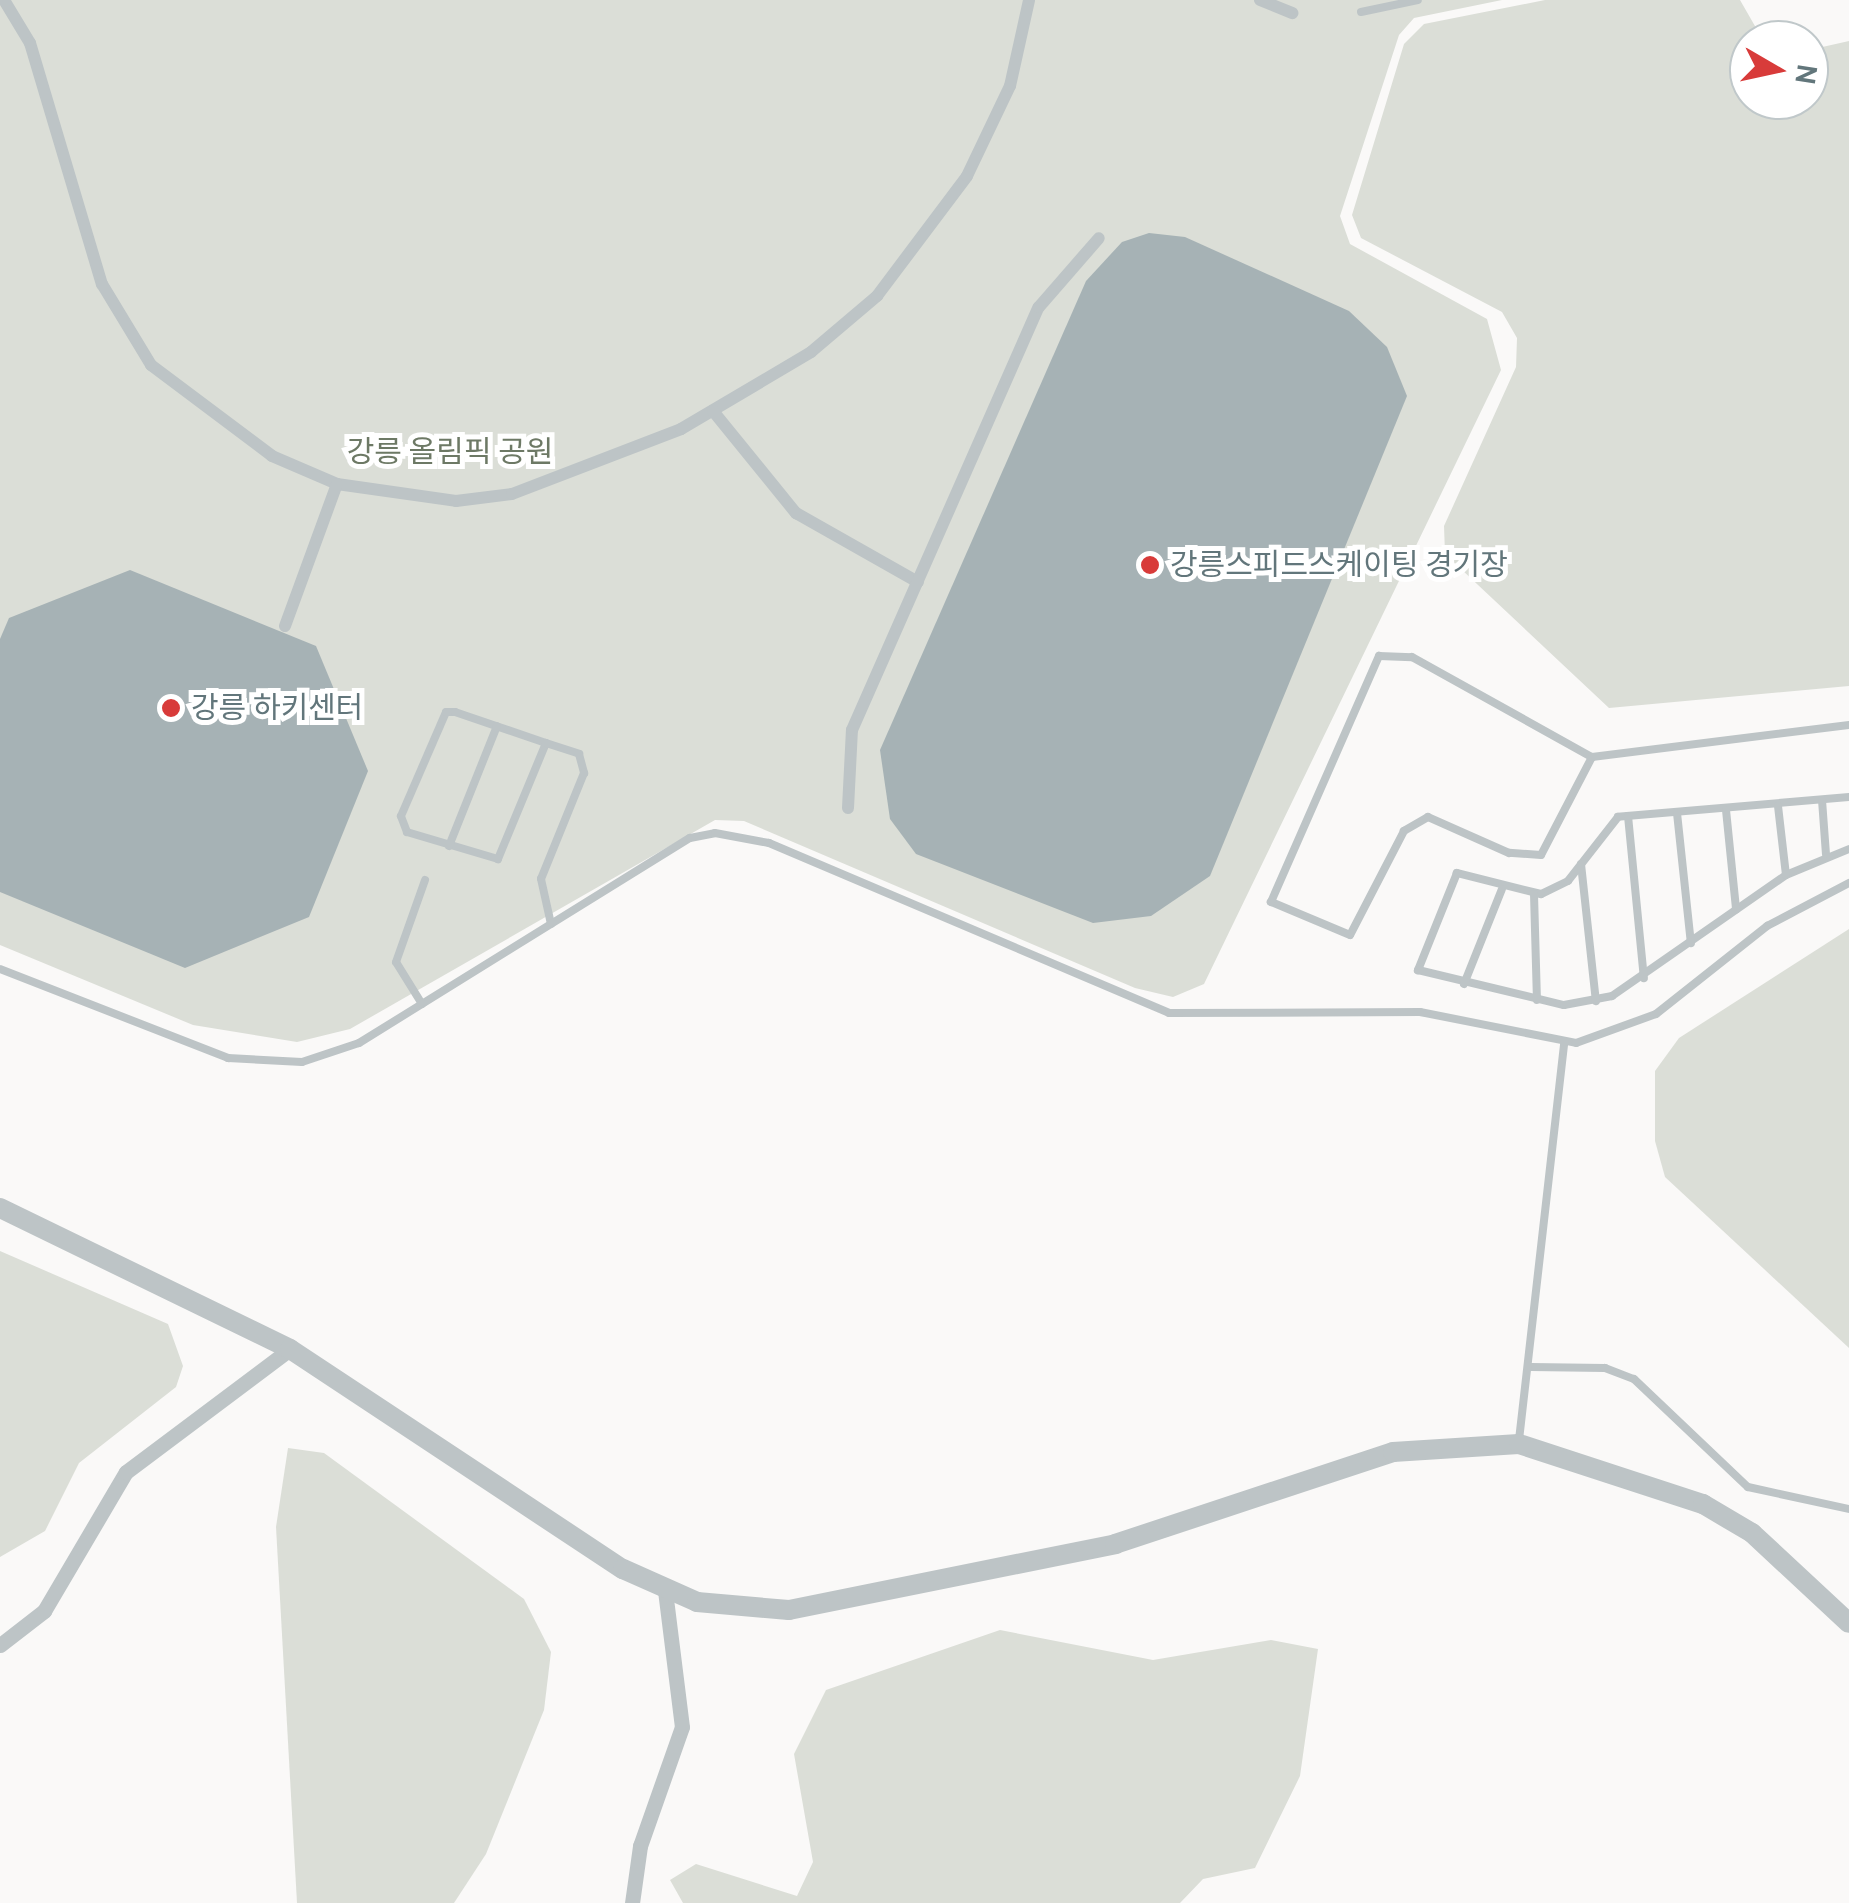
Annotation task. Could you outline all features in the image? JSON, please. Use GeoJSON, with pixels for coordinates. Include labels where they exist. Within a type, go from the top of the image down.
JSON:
{"type":"FeatureCollection","features":[{"type":"Feature","properties":{"kind":"street"},"geometry":{"type":"LineString","coordinates":[[4,0],[30,42],[84,232],[127,334],[212,416],[337,484],[400,500],[512,494],[713,411],[811,352],[934,228],[1010,86],[1029,0]]}},
{"type":"Feature","properties":{"kind":"street"},"geometry":{"type":"LineString","coordinates":[[1260,0],[1293,13]]}},
{"type":"Feature","properties":{"kind":"street"},"geometry":{"type":"LineString","coordinates":[[848,808],[852,730],[1039,308],[1099,238]]}},
{"type":"Feature","properties":{"kind":"street"},"geometry":{"type":"LineString","coordinates":[[713,411],[796,513],[918,582]]}},
{"type":"Feature","properties":{"kind":"street"},"geometry":{"type":"LineString","coordinates":[[286,626],[337,484]]}},
{"type":"Feature","properties":{"kind":"street"},"geometry":{"type":"LineString","coordinates":[[0,1208],[290,1349],[665,1590],[726,1608],[789,1610],[1114,1544],[1393,1452],[1519,1444],[1703,1504],[1767,1545],[1849,1623]]}},
{"type":"Feature","properties":{"kind":"street"},"geometry":{"type":"LineString","coordinates":[[0,1645],[44,1611],[126,1472],[290,1349]]}},
{"type":"Feature","properties":{"kind":"street"},"geometry":{"type":"LineString","coordinates":[[632,1903],[640,1846],[682,1726],[665,1590]]}},
{"type":"Feature","properties":{"kind":"lane"},"geometry":{"type":"LineString","coordinates":[[1361,12],[1418,0]]}},
{"type":"Feature","properties":{"kind":"lane"},"geometry":{"type":"LineString","coordinates":[[1592,757],[1541,855],[1509,853],[1428,817],[1404,831],[1350,935],[1271,902],[1379,656],[1412,658],[1592,757],[1849,725]]}},
{"type":"Feature","properties":{"kind":"lane"},"geometry":{"type":"LineString","coordinates":[[546,743],[498,859],[449,846],[402,826],[440,717],[455,712],[546,743],[585,764],[541,879],[551,924]]}},
{"type":"Feature","properties":{"kind":"lane"},"geometry":{"type":"LineString","coordinates":[[449,846],[497,726]]}},
{"type":"Feature","properties":{"kind":"lane"},"geometry":{"type":"LineString","coordinates":[[1849,797],[1628,816],[1610,821],[1581,864],[1557,889],[1534,894],[1502,890],[1457,873],[1442,896],[1418,970],[1538,1000],[1596,1001],[1644,978],[1786,876],[1826,854],[1849,849]]}},
{"type":"Feature","properties":{"kind":"lane"},"geometry":{"type":"LineString","coordinates":[[1822,800],[1826,854]]}},
{"type":"Feature","properties":{"kind":"lane"},"geometry":{"type":"LineString","coordinates":[[1778,806],[1786,876]]}},
{"type":"Feature","properties":{"kind":"lane"},"geometry":{"type":"LineString","coordinates":[[1726,810],[1736,910]]}},
{"type":"Feature","properties":{"kind":"lane"},"geometry":{"type":"LineString","coordinates":[[1677,813],[1692,943]]}},
{"type":"Feature","properties":{"kind":"lane"},"geometry":{"type":"LineString","coordinates":[[1628,816],[1644,978]]}},
{"type":"Feature","properties":{"kind":"lane"},"geometry":{"type":"LineString","coordinates":[[0,969],[252,1062],[335,1053],[422,1004],[690,838],[741,836],[1169,1013],[1420,1012],[1564,1042],[1596,1040],[1656,1014],[1766,926],[1849,883]]}},
{"type":"Feature","properties":{"kind":"lane"},"geometry":{"type":"LineString","coordinates":[[1581,864],[1596,1001]]}},
{"type":"Feature","properties":{"kind":"lane"},"geometry":{"type":"LineString","coordinates":[[422,1004],[397,950],[425,880]]}},
{"type":"Feature","properties":{"kind":"lane"},"geometry":{"type":"LineString","coordinates":[[1464,984],[1502,890]]}},
{"type":"Feature","properties":{"kind":"lane"},"geometry":{"type":"LineString","coordinates":[[1534,894],[1538,1000]]}},
{"type":"Feature","properties":{"kind":"lane"},"geometry":{"type":"LineString","coordinates":[[1519,1444],[1531,1367],[1564,1042]]}},
{"type":"Feature","properties":{"kind":"lane"},"geometry":{"type":"LineString","coordinates":[[1531,1367],[1605,1368],[1634,1379],[1748,1487],[1849,1508]]}},
{"type":"Feature","properties":{"kind":"green space","name":"강릉 올림픽 공원"},"geometry":{"type":"Polygon","coordinates":[[[0,0],[1502,0],[1414,18],[1399,35],[1340,216],[1350,244],[1487,319],[1501,370],[1204,984],[1173,997],[1135,988],[744,821],[715,820],[350,1029],[297,1042],[193,1025],[0,945],[0,0]]]}},
{"type":"Feature","properties":{"kind":"green space"},"geometry":{"type":"Polygon","coordinates":[[[1545,0],[1740,0],[1752,20],[1729,20],[1729,120],[1829,120],[1829,46],[1849,41],[1849,686],[1609,708],[1445,554],[1444,526],[1516,367],[1517,338],[1502,312],[1361,238],[1352,215],[1404,44],[1424,24],[1545,0]]]}},
{"type":"Feature","properties":{"kind":"green space"},"geometry":{"type":"Polygon","coordinates":[[[1849,929],[1849,1348],[1665,1177],[1655,1141],[1655,1071],[1679,1038],[1849,929]]]}},
{"type":"Feature","properties":{"kind":"green space"},"geometry":{"type":"Polygon","coordinates":[[[0,1251],[168,1324],[183,1366],[176,1387],[79,1463],[45,1531],[0,1557],[0,1251]]]}},
{"type":"Feature","properties":{"kind":"green space"},"geometry":{"type":"Polygon","coordinates":[[[288,1448],[324,1453],[524,1599],[551,1652],[544,1710],[486,1854],[454,1903],[297,1903],[276,1527],[288,1448]]]}},
{"type":"Feature","properties":{"kind":"green space"},"geometry":{"type":"Polygon","coordinates":[[[1000,1630],[1153,1660],[1271,1640],[1318,1649],[1300,1776],[1255,1868],[1203,1879],[1180,1903],[683,1903],[670,1880],[696,1864],[797,1896],[813,1862],[794,1754],[826,1690],[1000,1630]]]}},
{"type":"Feature","properties":{"kind":"building","name":"강릉스피드스케이팅 경기장"},"geometry":{"type":"Polygon","coordinates":[[[1149,233],[1185,237],[1349,311],[1387,347],[1407,396],[1210,876],[1151,916],[1093,923],[916,854],[890,819],[880,750],[1086,281],[1122,242],[1149,233]]]}},
{"type":"Feature","properties":{"kind":"building","name":"강릉 하키센터"},"geometry":{"type":"Polygon","coordinates":[[[130,570],[316,646],[368,771],[309,917],[185,968],[0,892],[0,639],[9,618],[130,570]]]}},
{"type":"Feature","properties":{"kind":"place","name":"강릉스피드스케이팅 경기장"},"geometry":{"type":"Point","coordinates":[1150,565]}},
{"type":"Feature","properties":{"kind":"place","name":"강릉 하키센터"},"geometry":{"type":"Point","coordinates":[171,708]}}]}
